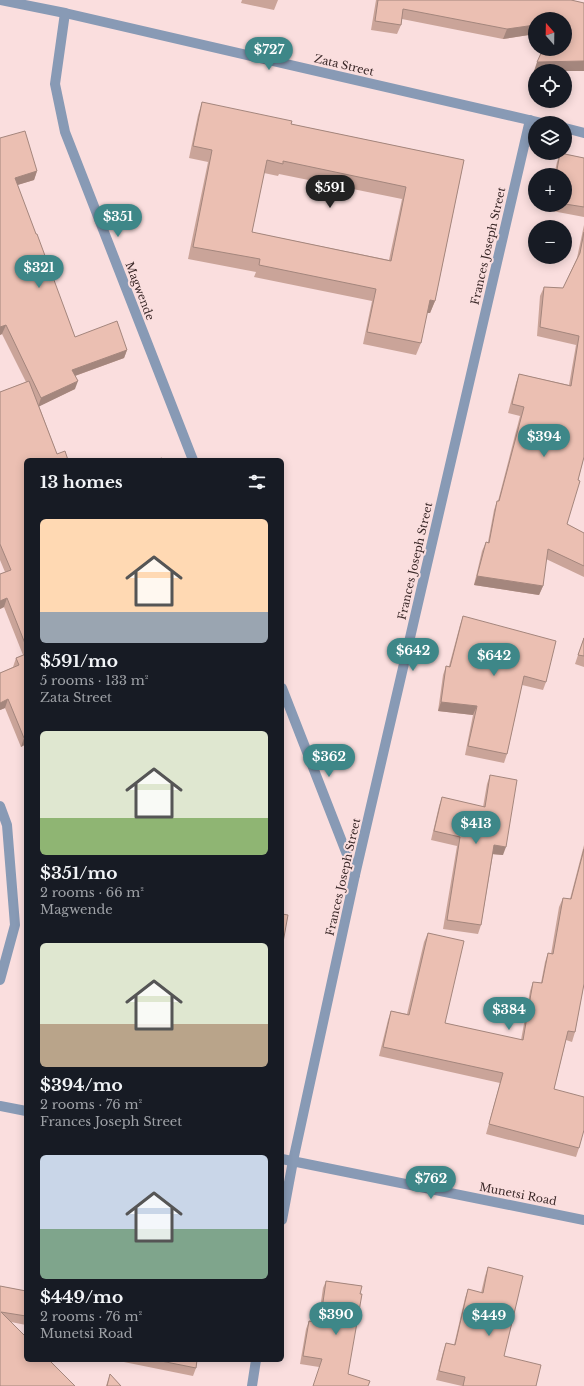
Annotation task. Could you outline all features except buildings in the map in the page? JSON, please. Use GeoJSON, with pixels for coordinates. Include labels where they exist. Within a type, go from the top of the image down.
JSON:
{"type":"FeatureCollection","features":[{"type":"Feature","properties":{"kind":"street","name":"Zata Street"},"geometry":{"type":"LineString","coordinates":[[0,0],[65,13],[528,120]]}},
{"type":"Feature","properties":{"kind":"street","name":"Magwende"},"geometry":{"type":"LineString","coordinates":[[65,13],[55,84],[65,132],[192,458]]}},
{"type":"Feature","properties":{"kind":"street","name":"Frances Joseph Street"},"geometry":{"type":"LineString","coordinates":[[284,1209],[293,1161],[355,875],[528,129]]}},
{"type":"Feature","properties":{"kind":"street"},"geometry":{"type":"LineString","coordinates":[[572,129],[584,132]]}},
{"type":"Feature","properties":{"kind":"street"},"geometry":{"type":"LineString","coordinates":[[284,693],[355,875]]}},
{"type":"Feature","properties":{"kind":"street"},"geometry":{"type":"LineString","coordinates":[[0,806],[7,825],[15,926],[0,980]]}},
{"type":"Feature","properties":{"kind":"street"},"geometry":{"type":"LineString","coordinates":[[0,1106],[24,1111]]}},
{"type":"Feature","properties":{"kind":"street","name":"Munetsi Road"},"geometry":{"type":"LineString","coordinates":[[284,1159],[584,1220]]}},
{"type":"Feature","properties":{"kind":"street"},"geometry":{"type":"LineString","coordinates":[[252,1386],[256,1362]]}}]}
